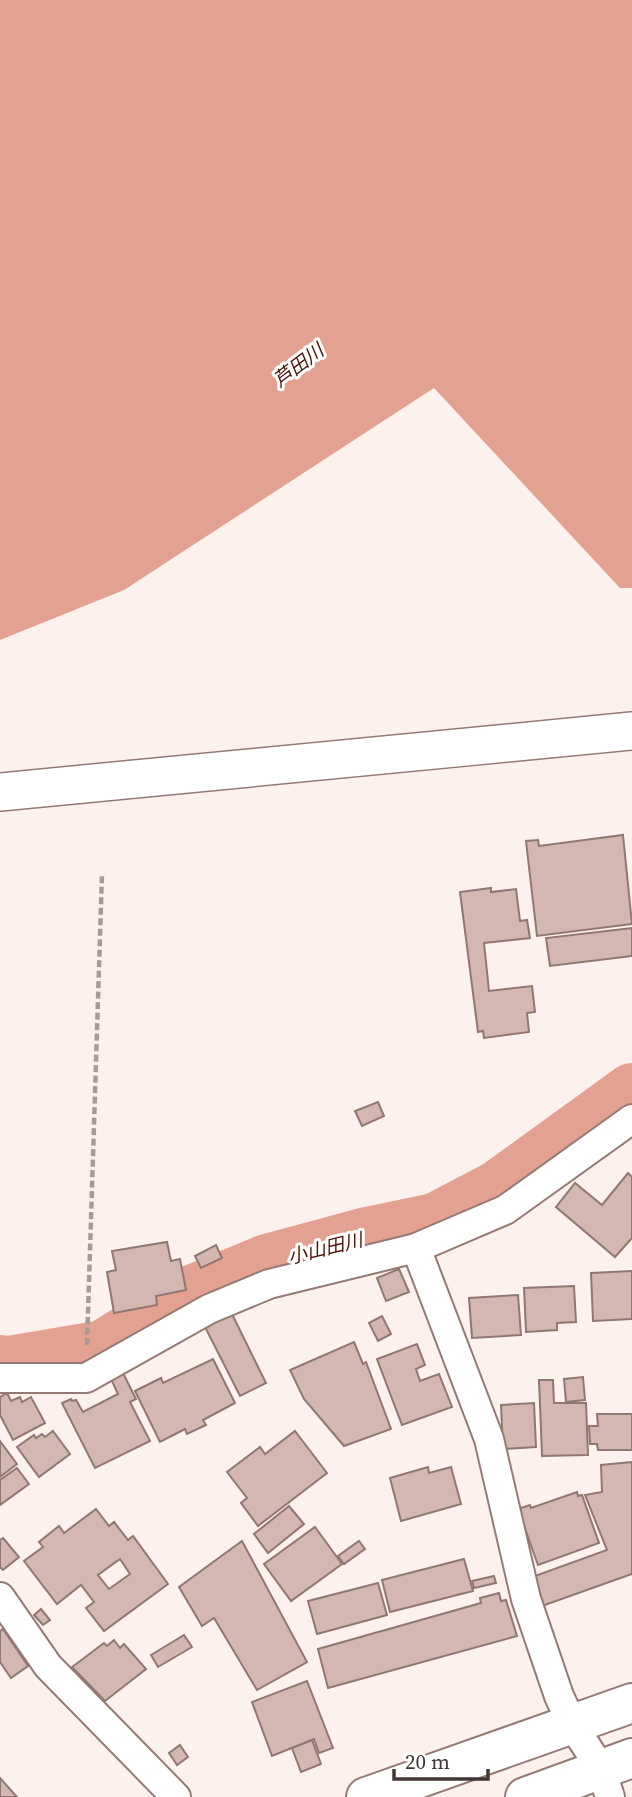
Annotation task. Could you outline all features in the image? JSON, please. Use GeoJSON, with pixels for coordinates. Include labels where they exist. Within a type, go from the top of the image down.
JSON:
{"type":"FeatureCollection","features":[{"type":"Feature","properties":{"kind":"highway"},"geometry":{"type":"LineString","coordinates":[[366,1797],[632,1703]]}},
{"type":"Feature","properties":{"kind":"highway"},"geometry":{"type":"LineString","coordinates":[[525,1797],[614,1775]]}},
{"type":"Feature","properties":{"kind":"street"},"geometry":{"type":"LineString","coordinates":[[0,792],[632,731]]}},
{"type":"Feature","properties":{"kind":"street"},"geometry":{"type":"LineString","coordinates":[[0,1378],[86,1378],[209,1309],[269,1284],[416,1248],[505,1210],[632,1119]]}},
{"type":"Feature","properties":{"kind":"street"},"geometry":{"type":"LineString","coordinates":[[416,1248],[489,1439],[526,1599],[559,1696],[572,1724],[614,1775]]}},
{"type":"Feature","properties":{"kind":"street"},"geometry":{"type":"LineString","coordinates":[[0,1597],[48,1666],[176,1797]]}},
{"type":"Feature","properties":{"kind":"path"},"geometry":{"type":"LineString","coordinates":[[86,1378],[102,874]]}},
{"type":"Feature","properties":{"kind":"water","name":"芦田川"},"geometry":{"type":"Polygon","coordinates":[[[0,0],[632,0],[632,588],[620,588],[434,388],[124,590],[0,640],[0,0]]]}},
{"type":"Feature","properties":{"kind":"building"},"geometry":{"type":"Polygon","coordinates":[[[623,835],[632,924],[537,936],[526,841],[538,840],[539,846],[623,835]]]}},
{"type":"Feature","properties":{"kind":"building"},"geometry":{"type":"Polygon","coordinates":[[[491,888],[491,892],[516,889],[520,921],[527,920],[530,938],[484,943],[489,991],[532,986],[535,1012],[527,1013],[529,1032],[484,1038],[483,1031],[478,1032],[460,892],[491,888]]]}},
{"type":"Feature","properties":{"kind":"building"},"geometry":{"type":"Polygon","coordinates":[[[632,928],[632,956],[550,966],[546,938],[632,928]]]}},
{"type":"Feature","properties":{"kind":"building"},"geometry":{"type":"Polygon","coordinates":[[[378,1102],[384,1116],[362,1126],[355,1111],[378,1102]]]}},
{"type":"Feature","properties":{"kind":"building"},"geometry":{"type":"Polygon","coordinates":[[[628,1173],[632,1177],[632,1238],[615,1257],[556,1207],[575,1183],[602,1205],[628,1173]]]}},
{"type":"Feature","properties":{"kind":"building"},"geometry":{"type":"Polygon","coordinates":[[[167,1242],[171,1261],[180,1259],[186,1290],[156,1296],[157,1305],[114,1313],[107,1272],[116,1270],[112,1251],[167,1242]]]}},
{"type":"Feature","properties":{"kind":"building"},"geometry":{"type":"Polygon","coordinates":[[[216,1245],[222,1258],[201,1268],[195,1256],[216,1245]]]}},
{"type":"Feature","properties":{"kind":"building"},"geometry":{"type":"Polygon","coordinates":[[[399,1269],[409,1292],[386,1301],[377,1278],[399,1269]]]}},
{"type":"Feature","properties":{"kind":"building"},"geometry":{"type":"Polygon","coordinates":[[[632,1271],[632,1319],[593,1321],[591,1273],[632,1271]]]}},
{"type":"Feature","properties":{"kind":"building"},"geometry":{"type":"Polygon","coordinates":[[[574,1286],[576,1322],[557,1323],[557,1330],[526,1332],[524,1288],[574,1286]]]}},
{"type":"Feature","properties":{"kind":"building"},"geometry":{"type":"Polygon","coordinates":[[[518,1295],[521,1335],[472,1338],[469,1298],[518,1295]]]}},
{"type":"Feature","properties":{"kind":"building"},"geometry":{"type":"Polygon","coordinates":[[[232,1314],[266,1383],[240,1396],[205,1327],[232,1314]]]}},
{"type":"Feature","properties":{"kind":"building"},"geometry":{"type":"Polygon","coordinates":[[[382,1316],[391,1334],[378,1341],[369,1323],[382,1316]]]}},
{"type":"Feature","properties":{"kind":"building"},"geometry":{"type":"Polygon","coordinates":[[[354,1342],[363,1364],[366,1362],[391,1429],[344,1446],[304,1399],[290,1370],[354,1342]]]}},
{"type":"Feature","properties":{"kind":"building"},"geometry":{"type":"Polygon","coordinates":[[[417,1344],[425,1365],[416,1369],[420,1381],[439,1374],[452,1407],[402,1425],[377,1359],[417,1344]]]}},
{"type":"Feature","properties":{"kind":"building"},"geometry":{"type":"Polygon","coordinates":[[[213,1359],[235,1403],[203,1420],[206,1425],[187,1434],[185,1429],[160,1442],[135,1391],[161,1378],[163,1383],[213,1359]]]}},
{"type":"Feature","properties":{"kind":"building"},"geometry":{"type":"Polygon","coordinates":[[[123,1373],[136,1399],[130,1402],[150,1441],[95,1468],[62,1403],[76,1400],[83,1412],[118,1394],[111,1379],[123,1373]]]}},
{"type":"Feature","properties":{"kind":"building"},"geometry":{"type":"Polygon","coordinates":[[[583,1377],[585,1400],[566,1402],[564,1379],[583,1377]]]}},
{"type":"Feature","properties":{"kind":"building"},"geometry":{"type":"Polygon","coordinates":[[[539,1380],[553,1380],[554,1403],[586,1403],[588,1455],[542,1456],[539,1380]]]}},
{"type":"Feature","properties":{"kind":"building"},"geometry":{"type":"Polygon","coordinates":[[[7,1393],[11,1401],[20,1397],[22,1402],[31,1397],[45,1423],[13,1440],[0,1415],[0,1397],[7,1393]]]}},
{"type":"Feature","properties":{"kind":"building"},"geometry":{"type":"Polygon","coordinates":[[[534,1403],[536,1447],[503,1449],[501,1405],[534,1403]]]}},
{"type":"Feature","properties":{"kind":"building"},"geometry":{"type":"Polygon","coordinates":[[[597,1414],[632,1414],[632,1450],[598,1450],[597,1444],[590,1444],[589,1426],[598,1426],[597,1414]]]}},
{"type":"Feature","properties":{"kind":"building"},"geometry":{"type":"Polygon","coordinates":[[[53,1431],[70,1454],[39,1477],[17,1447],[34,1435],[36,1438],[42,1434],[45,1437],[53,1431]]]}},
{"type":"Feature","properties":{"kind":"building"},"geometry":{"type":"Polygon","coordinates":[[[295,1431],[327,1473],[258,1526],[241,1503],[247,1498],[227,1472],[260,1447],[265,1454],[295,1431]]]}},
{"type":"Feature","properties":{"kind":"building"},"geometry":{"type":"Polygon","coordinates":[[[0,1441],[17,1464],[0,1477],[0,1441]]]}},
{"type":"Feature","properties":{"kind":"building"},"geometry":{"type":"Polygon","coordinates":[[[632,1462],[632,1574],[542,1606],[532,1577],[607,1550],[585,1495],[602,1492],[601,1465],[632,1462]]]}},
{"type":"Feature","properties":{"kind":"building"},"geometry":{"type":"Polygon","coordinates":[[[428,1467],[429,1473],[451,1467],[461,1504],[401,1521],[390,1478],[428,1467]]]}},
{"type":"Feature","properties":{"kind":"building"},"geometry":{"type":"Polygon","coordinates":[[[17,1468],[29,1484],[0,1505],[0,1480],[17,1468]]]}},
{"type":"Feature","properties":{"kind":"building"},"geometry":{"type":"Polygon","coordinates":[[[577,1492],[578,1496],[582,1495],[599,1543],[538,1565],[518,1509],[530,1505],[531,1508],[577,1492]]]}},
{"type":"Feature","properties":{"kind":"building"},"geometry":{"type":"Polygon","coordinates":[[[289,1506],[304,1524],[268,1553],[254,1534],[289,1506]]]}},
{"type":"Feature","properties":{"kind":"building"},"geometry":{"type":"Polygon","coordinates":[[[96,1509],[109,1526],[114,1522],[128,1540],[133,1536],[168,1584],[104,1631],[86,1608],[94,1602],[81,1585],[57,1604],[24,1561],[43,1547],[39,1542],[59,1526],[64,1533],[96,1509]],[[120,1559],[98,1575],[109,1589],[130,1574],[120,1559]]]}},
{"type":"Feature","properties":{"kind":"building"},"geometry":{"type":"Polygon","coordinates":[[[315,1527],[342,1564],[291,1601],[264,1564],[315,1527]]]}},
{"type":"Feature","properties":{"kind":"building"},"geometry":{"type":"Polygon","coordinates":[[[3,1538],[19,1557],[3,1570],[0,1567],[0,1540],[3,1538]]]}},
{"type":"Feature","properties":{"kind":"building"},"geometry":{"type":"Polygon","coordinates":[[[242,1541],[307,1662],[257,1690],[214,1618],[202,1626],[179,1587],[242,1541]]]}},
{"type":"Feature","properties":{"kind":"building"},"geometry":{"type":"Polygon","coordinates":[[[359,1541],[365,1549],[344,1564],[338,1556],[359,1541]]]}},
{"type":"Feature","properties":{"kind":"building"},"geometry":{"type":"Polygon","coordinates":[[[464,1559],[473,1591],[390,1612],[382,1580],[464,1559]]]}},
{"type":"Feature","properties":{"kind":"building"},"geometry":{"type":"Polygon","coordinates":[[[494,1576],[496,1583],[474,1588],[472,1581],[494,1576]]]}},
{"type":"Feature","properties":{"kind":"building"},"geometry":{"type":"Polygon","coordinates":[[[378,1583],[387,1615],[317,1634],[308,1601],[378,1583]]]}},
{"type":"Feature","properties":{"kind":"building"},"geometry":{"type":"Polygon","coordinates":[[[499,1593],[501,1601],[506,1600],[517,1636],[328,1688],[318,1649],[481,1603],[480,1598],[499,1593]]]}},
{"type":"Feature","properties":{"kind":"building"},"geometry":{"type":"Polygon","coordinates":[[[41,1609],[50,1620],[43,1625],[34,1615],[41,1609]]]}},
{"type":"Feature","properties":{"kind":"building"},"geometry":{"type":"Polygon","coordinates":[[[3,1629],[28,1666],[11,1678],[0,1662],[0,1631],[3,1629]]]}},
{"type":"Feature","properties":{"kind":"building"},"geometry":{"type":"Polygon","coordinates":[[[184,1635],[192,1647],[158,1667],[151,1655],[184,1635]]]}},
{"type":"Feature","properties":{"kind":"building"},"geometry":{"type":"Polygon","coordinates":[[[114,1640],[120,1648],[124,1644],[146,1669],[105,1701],[72,1667],[104,1643],[107,1646],[114,1640]]]}},
{"type":"Feature","properties":{"kind":"building"},"geometry":{"type":"Polygon","coordinates":[[[307,1681],[333,1748],[319,1753],[314,1739],[272,1756],[252,1702],[307,1681]]]}},
{"type":"Feature","properties":{"kind":"building"},"geometry":{"type":"Polygon","coordinates":[[[312,1740],[321,1764],[301,1772],[292,1748],[312,1740]]]}},
{"type":"Feature","properties":{"kind":"building"},"geometry":{"type":"Polygon","coordinates":[[[180,1745],[188,1757],[177,1765],[169,1753],[180,1745]]]}},
{"type":"Feature","properties":{"kind":"building"},"geometry":{"type":"Polygon","coordinates":[[[0,1778],[17,1797],[0,1797],[0,1778]]]}},
{"type":"Feature","properties":{"kind":"waterway","name":"小山田川"},"geometry":{"type":"LineString","coordinates":[[0,1363],[8,1364],[103,1348],[192,1293],[267,1262],[363,1236],[435,1221],[498,1188],[632,1091]]}}]}
